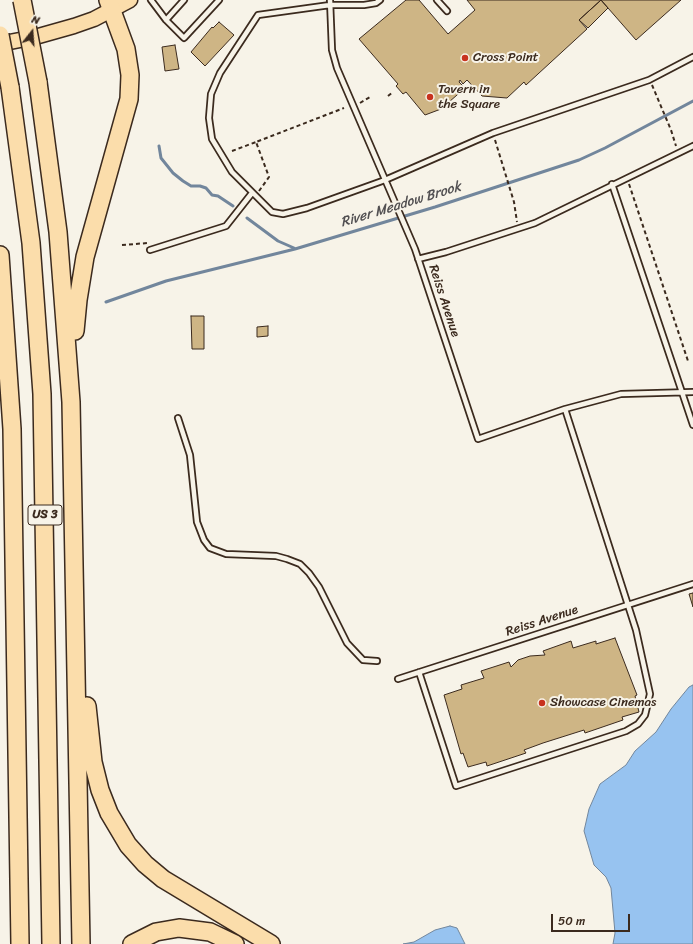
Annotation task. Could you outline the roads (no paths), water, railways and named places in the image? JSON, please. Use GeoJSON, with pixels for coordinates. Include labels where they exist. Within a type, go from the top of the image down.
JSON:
{"type":"FeatureCollection","features":[{"type":"Feature","properties":{"kind":"highway"},"geometry":{"type":"LineString","coordinates":[[22,0],[38,82],[58,232],[71,402],[81,944]]}},
{"type":"Feature","properties":{"kind":"highway"},"geometry":{"type":"LineString","coordinates":[[71,402],[76,316],[82,272],[129,100],[130,75],[126,49],[110,5]]}},
{"type":"Feature","properties":{"kind":"highway","name":"US 3"},"geometry":{"type":"LineString","coordinates":[[0,35],[10,87],[31,243],[42,394],[51,944]]}},
{"type":"Feature","properties":{"kind":"highway","name":"US 3"},"geometry":{"type":"LineString","coordinates":[[0,255],[12,429],[20,944]]}},
{"type":"Feature","properties":{"kind":"highway"},"geometry":{"type":"LineString","coordinates":[[75,591],[93,762],[102,796],[114,824],[136,854],[163,879],[271,944]]}},
{"type":"Feature","properties":{"kind":"highway"},"geometry":{"type":"LineString","coordinates":[[132,944],[156,932],[178,928],[210,932],[235,944]]}},
{"type":"Feature","properties":{"kind":"main road"},"geometry":{"type":"LineString","coordinates":[[0,44],[56,32],[94,19],[110,5],[130,0]]}},
{"type":"Feature","properties":{"kind":"lane"},"geometry":{"type":"LineString","coordinates":[[151,0],[166,20],[184,38],[219,0]]}},
{"type":"Feature","properties":{"kind":"lane"},"geometry":{"type":"LineString","coordinates":[[166,20],[184,0]]}},
{"type":"Feature","properties":{"kind":"lane"},"geometry":{"type":"LineString","coordinates":[[380,0],[376,3],[364,5],[330,2],[258,15],[217,80],[211,94],[209,118],[210,132],[227,166],[272,212],[282,214],[308,208],[384,180],[493,133],[649,80],[693,57]]}},
{"type":"Feature","properties":{"kind":"lane"},"geometry":{"type":"LineString","coordinates":[[437,0],[447,11]]}},
{"type":"Feature","properties":{"kind":"lane"},"geometry":{"type":"LineString","coordinates":[[330,2],[332,50],[336,68],[418,259]]}},
{"type":"Feature","properties":{"kind":"lane","name":"Reiss Avenue"},"geometry":{"type":"LineString","coordinates":[[693,146],[612,184],[535,223],[446,252],[418,259],[478,439],[565,409],[621,394],[693,392]]}},
{"type":"Feature","properties":{"kind":"lane"},"geometry":{"type":"LineString","coordinates":[[612,184],[693,426]]}},
{"type":"Feature","properties":{"kind":"lane"},"geometry":{"type":"LineString","coordinates":[[150,250],[226,226],[254,194]]}},
{"type":"Feature","properties":{"kind":"lane"},"geometry":{"type":"LineString","coordinates":[[419,672],[456,786],[626,731],[638,724],[645,716],[650,694],[636,630],[565,409]]}},
{"type":"Feature","properties":{"kind":"lane"},"geometry":{"type":"LineString","coordinates":[[178,418],[190,454],[197,522],[204,540],[210,548],[226,554],[276,556],[300,564],[309,573],[319,588],[347,643],[363,660],[377,661]]}},
{"type":"Feature","properties":{"kind":"lane","name":"Reiss Avenue"},"geometry":{"type":"LineString","coordinates":[[398,679],[693,584]]}},
{"type":"Feature","properties":{"kind":"water"},"geometry":{"type":"Polygon","coordinates":[[[693,685],[693,944],[613,944],[615,933],[611,888],[606,877],[594,865],[584,831],[589,809],[600,784],[626,765],[635,751],[656,732],[671,709],[689,687],[693,685]]]}},
{"type":"Feature","properties":{"kind":"water"},"geometry":{"type":"Polygon","coordinates":[[[450,926],[457,928],[465,944],[403,944],[414,942],[435,930],[450,926]]]}},
{"type":"Feature","properties":{"kind":"waterway","name":"River Meadow Brook"},"geometry":{"type":"LineString","coordinates":[[106,302],[166,281],[295,249],[435,207],[579,160],[605,148],[693,101]]}},
{"type":"Feature","properties":{"kind":"waterway"},"geometry":{"type":"LineString","coordinates":[[159,146],[161,158],[173,173],[191,186],[206,188],[212,195],[218,196],[233,206]]}},
{"type":"Feature","properties":{"kind":"waterway"},"geometry":{"type":"LineString","coordinates":[[247,218],[278,241],[294,248]]}},
{"type":"Feature","properties":{"kind":"place","name":"Cross Point"},"geometry":{"type":"Point","coordinates":[465,58]}},
{"type":"Feature","properties":{"kind":"place","name":"Tavern in the Square"},"geometry":{"type":"Point","coordinates":[430,97]}},
{"type":"Feature","properties":{"kind":"place","name":"Showcase Cinemas"},"geometry":{"type":"Point","coordinates":[542,703]}}]}
